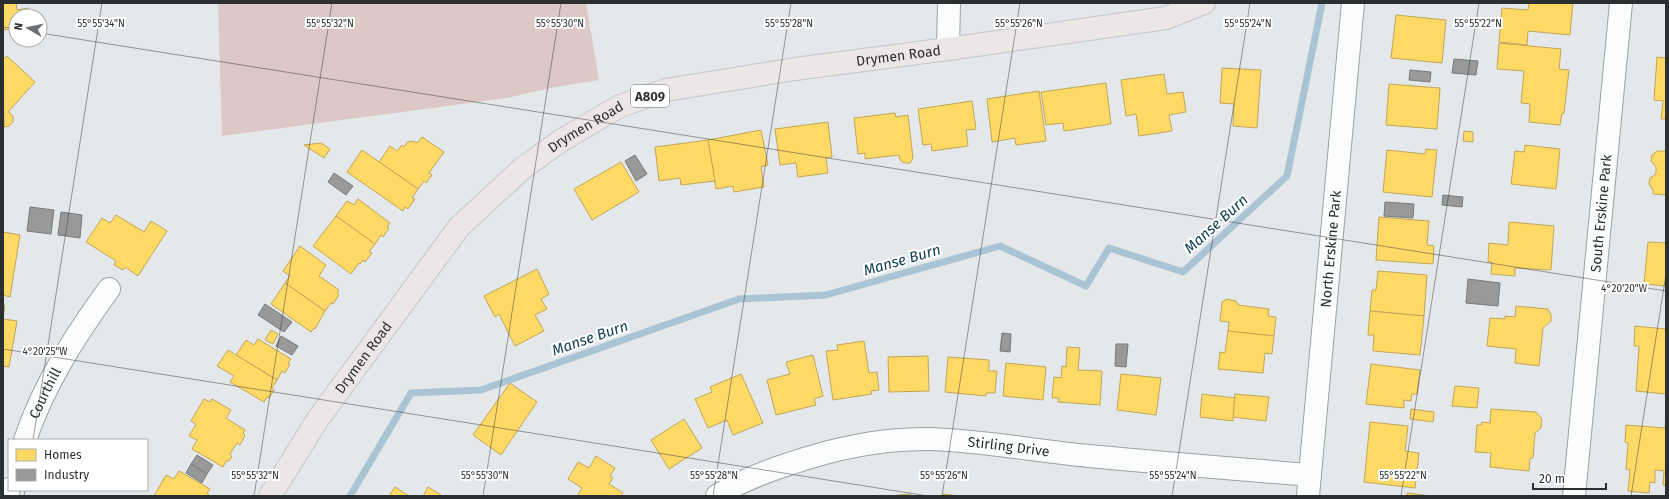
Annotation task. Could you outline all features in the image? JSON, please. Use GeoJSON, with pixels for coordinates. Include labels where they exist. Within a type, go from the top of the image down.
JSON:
{"type":"FeatureCollection","features":[{"type":"Feature","properties":{"kind":"main road","name":"Drymen Road"},"geometry":{"type":"LineString","coordinates":[[270,496],[318,419],[458,227],[523,168],[562,140],[620,106],[666,90],[795,69],[1166,18],[1204,3]]}},
{"type":"Feature","properties":{"kind":"street"},"geometry":{"type":"LineString","coordinates":[[948,49],[949,3]]}},
{"type":"Feature","properties":{"kind":"street","name":"North Erskine Park"},"geometry":{"type":"LineString","coordinates":[[1309,486],[1353,3]]}},
{"type":"Feature","properties":{"kind":"street","name":"South Erskine Park"},"geometry":{"type":"LineString","coordinates":[[1574,496],[1621,3]]}},
{"type":"Feature","properties":{"kind":"street","name":"Courthill"},"geometry":{"type":"LineString","coordinates":[[25,439],[46,388],[78,331],[109,289]]}},
{"type":"Feature","properties":{"kind":"street","name":"Stirling Drive"},"geometry":{"type":"LineString","coordinates":[[716,496],[764,473],[822,453],[861,444],[895,440],[931,439],[1088,456],[1309,486]]}},
{"type":"Feature","properties":{"kind":"shaded area"},"geometry":{"type":"Polygon","coordinates":[[[218,3],[586,3],[599,80],[551,88],[507,98],[222,136],[218,3]]]}},
{"type":"Feature","properties":{"kind":"building: Homes"},"geometry":{"type":"Polygon","coordinates":[[[3,3],[16,3],[17,8],[8,8],[8,29],[3,30],[3,3]]]}},
{"type":"Feature","properties":{"kind":"building: Homes"},"geometry":{"type":"Polygon","coordinates":[[[1529,3],[1573,3],[1570,35],[1528,31],[1527,45],[1499,42],[1502,8],[1528,10],[1529,3]]]}},
{"type":"Feature","properties":{"kind":"building: Homes"},"geometry":{"type":"Polygon","coordinates":[[[1396,15],[1446,20],[1442,63],[1391,58],[1396,15]]]}},
{"type":"Feature","properties":{"kind":"building: Homes"},"geometry":{"type":"Polygon","coordinates":[[[1499,43],[1561,49],[1559,69],[1569,70],[1564,113],[1562,114],[1560,125],[1529,122],[1530,104],[1521,103],[1524,71],[1497,69],[1499,43]]]}},
{"type":"Feature","properties":{"kind":"building: Homes"},"geometry":{"type":"Polygon","coordinates":[[[7,56],[35,82],[8,112],[13,116],[13,122],[9,126],[4,127],[3,60],[7,56]]]}},
{"type":"Feature","properties":{"kind":"building: Homes"},"geometry":{"type":"Polygon","coordinates":[[[1657,57],[1666,58],[1666,119],[1661,119],[1663,101],[1654,100],[1657,57]]]}},
{"type":"Feature","properties":{"kind":"building: Homes"},"geometry":{"type":"Polygon","coordinates":[[[1222,68],[1261,70],[1257,128],[1233,126],[1234,104],[1220,103],[1222,68]]]}},
{"type":"Feature","properties":{"kind":"building: Homes"},"geometry":{"type":"Polygon","coordinates":[[[1164,74],[1167,94],[1183,92],[1186,112],[1169,115],[1172,131],[1139,136],[1136,114],[1126,116],[1121,80],[1164,74]]]}},
{"type":"Feature","properties":{"kind":"building: Homes"},"geometry":{"type":"Polygon","coordinates":[[[1106,83],[1111,124],[1064,131],[1063,123],[1046,125],[1041,92],[1106,83]]]}},
{"type":"Feature","properties":{"kind":"building: Homes"},"geometry":{"type":"Polygon","coordinates":[[[1389,84],[1440,88],[1437,129],[1386,125],[1389,84]]]}},
{"type":"Feature","properties":{"kind":"building: Homes"},"geometry":{"type":"Polygon","coordinates":[[[1039,91],[1046,141],[1016,145],[1015,138],[992,142],[987,99],[1039,91]]]}},
{"type":"Feature","properties":{"kind":"building: Homes"},"geometry":{"type":"Polygon","coordinates":[[[972,101],[976,129],[966,130],[968,146],[932,151],[931,144],[923,145],[918,109],[972,101]]]}},
{"type":"Feature","properties":{"kind":"building: Homes"},"geometry":{"type":"Polygon","coordinates":[[[895,113],[896,117],[908,115],[913,158],[910,163],[904,163],[900,160],[899,155],[865,159],[865,153],[858,154],[854,118],[895,113]]]}},
{"type":"Feature","properties":{"kind":"building: Homes"},"geometry":{"type":"Polygon","coordinates":[[[828,122],[832,157],[826,158],[828,173],[798,177],[796,163],[780,165],[775,129],[828,122]]]}},
{"type":"Feature","properties":{"kind":"building: Homes"},"geometry":{"type":"Polygon","coordinates":[[[761,130],[768,165],[761,167],[764,187],[734,192],[733,186],[716,189],[708,140],[761,130]]]}},
{"type":"Feature","properties":{"kind":"building: Homes"},"geometry":{"type":"Polygon","coordinates":[[[1464,131],[1473,132],[1473,142],[1463,141],[1464,131]]]}},
{"type":"Feature","properties":{"kind":"building: Homes"},"geometry":{"type":"Polygon","coordinates":[[[422,137],[444,152],[429,173],[432,175],[426,183],[424,181],[418,189],[379,162],[390,146],[397,151],[402,145],[404,147],[407,142],[413,141],[417,143],[422,137]]]}},
{"type":"Feature","properties":{"kind":"building: Homes"},"geometry":{"type":"Polygon","coordinates":[[[708,140],[715,181],[681,185],[680,178],[659,181],[655,147],[708,140]]]}},
{"type":"Feature","properties":{"kind":"building: Homes"},"geometry":{"type":"Polygon","coordinates":[[[321,143],[330,149],[324,158],[304,145],[321,143]]]}},
{"type":"Feature","properties":{"kind":"building: Homes"},"geometry":{"type":"Polygon","coordinates":[[[1525,145],[1560,149],[1556,189],[1511,184],[1515,151],[1524,152],[1525,145]]]}},
{"type":"Feature","properties":{"kind":"building: Homes"},"geometry":{"type":"Polygon","coordinates":[[[1426,149],[1437,150],[1432,197],[1383,192],[1387,150],[1425,154],[1426,149]]]}},
{"type":"Feature","properties":{"kind":"building: Homes"},"geometry":{"type":"Polygon","coordinates":[[[362,150],[418,189],[412,198],[415,199],[408,209],[405,207],[403,211],[347,172],[362,150]]]}},
{"type":"Feature","properties":{"kind":"building: Homes"},"geometry":{"type":"Polygon","coordinates":[[[1657,151],[1666,151],[1666,195],[1653,194],[1653,190],[1649,184],[1650,178],[1656,174],[1656,167],[1651,161],[1652,155],[1657,151]]]}},
{"type":"Feature","properties":{"kind":"building: Homes"},"geometry":{"type":"Polygon","coordinates":[[[621,162],[639,192],[592,220],[574,189],[621,162]]]}},
{"type":"Feature","properties":{"kind":"building: Homes"},"geometry":{"type":"Polygon","coordinates":[[[358,199],[390,223],[387,227],[389,228],[383,237],[381,235],[375,244],[336,216],[347,201],[354,205],[358,199]]]}},
{"type":"Feature","properties":{"kind":"building: Homes"},"geometry":{"type":"Polygon","coordinates":[[[116,215],[144,232],[151,221],[167,231],[138,276],[125,267],[123,270],[114,265],[116,261],[86,242],[102,218],[110,223],[116,215]]]}},
{"type":"Feature","properties":{"kind":"building: Homes"},"geometry":{"type":"Polygon","coordinates":[[[336,216],[375,244],[369,252],[372,253],[365,262],[363,260],[360,264],[359,263],[351,274],[313,246],[336,216]]]}},
{"type":"Feature","properties":{"kind":"building: Homes"},"geometry":{"type":"Polygon","coordinates":[[[1379,217],[1429,221],[1427,245],[1434,246],[1433,264],[1376,260],[1379,217]]]}},
{"type":"Feature","properties":{"kind":"building: Homes"},"geometry":{"type":"Polygon","coordinates":[[[1509,222],[1554,226],[1551,270],[1515,268],[1515,276],[1491,274],[1492,262],[1488,262],[1489,243],[1508,245],[1509,222]]]}},
{"type":"Feature","properties":{"kind":"building: Homes"},"geometry":{"type":"Polygon","coordinates":[[[3,232],[20,235],[10,297],[3,295],[3,232]]]}},
{"type":"Feature","properties":{"kind":"building: Homes"},"geometry":{"type":"Polygon","coordinates":[[[1648,242],[1666,243],[1666,286],[1644,284],[1648,242]]]}},
{"type":"Feature","properties":{"kind":"building: Homes"},"geometry":{"type":"Polygon","coordinates":[[[300,246],[326,265],[319,276],[339,290],[337,293],[339,295],[333,304],[331,303],[325,311],[285,283],[290,276],[283,271],[300,246]]]}},
{"type":"Feature","properties":{"kind":"building: Homes"},"geometry":{"type":"Polygon","coordinates":[[[537,269],[549,294],[541,299],[547,309],[535,315],[544,331],[515,346],[499,314],[495,317],[484,296],[537,269]]]}},
{"type":"Feature","properties":{"kind":"building: Homes"},"geometry":{"type":"Polygon","coordinates":[[[1378,271],[1427,275],[1424,316],[1370,311],[1372,290],[1376,290],[1378,271]]]}},
{"type":"Feature","properties":{"kind":"building: Homes"},"geometry":{"type":"Polygon","coordinates":[[[285,283],[325,311],[315,329],[314,328],[311,332],[271,304],[285,283]]]}},
{"type":"Feature","properties":{"kind":"building: Homes"},"geometry":{"type":"Polygon","coordinates":[[[1227,299],[1236,301],[1238,305],[1269,309],[1268,316],[1276,317],[1274,336],[1228,331],[1229,322],[1220,321],[1222,302],[1227,299]]]}},
{"type":"Feature","properties":{"kind":"building: Homes"},"geometry":{"type":"Polygon","coordinates":[[[3,305],[5,305],[3,319],[3,305]]]}},
{"type":"Feature","properties":{"kind":"building: Homes"},"geometry":{"type":"Polygon","coordinates":[[[1516,306],[1548,309],[1551,315],[1551,321],[1543,328],[1539,366],[1515,363],[1516,349],[1487,346],[1490,318],[1505,319],[1505,316],[1515,317],[1516,306]]]}},
{"type":"Feature","properties":{"kind":"building: Homes"},"geometry":{"type":"Polygon","coordinates":[[[1370,311],[1424,316],[1420,355],[1373,351],[1374,335],[1368,335],[1370,311]]]}},
{"type":"Feature","properties":{"kind":"building: Homes"},"geometry":{"type":"Polygon","coordinates":[[[3,319],[17,321],[9,367],[3,366],[3,319]]]}},
{"type":"Feature","properties":{"kind":"building: Homes"},"geometry":{"type":"Polygon","coordinates":[[[1635,326],[1666,329],[1666,394],[1636,391],[1639,346],[1634,346],[1635,326]]]}},
{"type":"Feature","properties":{"kind":"building: Homes"},"geometry":{"type":"Polygon","coordinates":[[[271,330],[278,334],[273,344],[265,340],[271,330]]]}},
{"type":"Feature","properties":{"kind":"building: Homes"},"geometry":{"type":"Polygon","coordinates":[[[1228,331],[1274,336],[1272,354],[1265,353],[1263,373],[1218,369],[1220,352],[1225,353],[1228,331]]]}},
{"type":"Feature","properties":{"kind":"building: Homes"},"geometry":{"type":"Polygon","coordinates":[[[258,339],[291,359],[285,373],[282,371],[277,380],[236,355],[246,340],[254,345],[258,339]]]}},
{"type":"Feature","properties":{"kind":"building: Homes"},"geometry":{"type":"Polygon","coordinates":[[[864,341],[869,373],[877,372],[879,390],[871,391],[872,394],[833,400],[826,351],[838,350],[837,345],[864,341]]]}},
{"type":"Feature","properties":{"kind":"building: Homes"},"geometry":{"type":"Polygon","coordinates":[[[1067,347],[1080,348],[1078,370],[1102,371],[1100,405],[1058,402],[1059,398],[1052,398],[1054,377],[1061,378],[1062,366],[1066,367],[1067,347]]]}},
{"type":"Feature","properties":{"kind":"building: Homes"},"geometry":{"type":"Polygon","coordinates":[[[228,350],[277,380],[272,388],[274,390],[269,398],[267,397],[264,402],[230,382],[234,376],[217,366],[228,350]]]}},
{"type":"Feature","properties":{"kind":"building: Homes"},"geometry":{"type":"Polygon","coordinates":[[[813,355],[823,396],[814,399],[816,405],[776,415],[767,380],[790,374],[786,362],[813,355]]]}},
{"type":"Feature","properties":{"kind":"building: Homes"},"geometry":{"type":"Polygon","coordinates":[[[928,356],[929,391],[889,392],[888,357],[928,356]]]}},
{"type":"Feature","properties":{"kind":"building: Homes"},"geometry":{"type":"Polygon","coordinates":[[[948,357],[989,360],[989,371],[997,371],[995,393],[986,393],[986,396],[945,392],[948,357]]]}},
{"type":"Feature","properties":{"kind":"building: Homes"},"geometry":{"type":"Polygon","coordinates":[[[1006,363],[1046,367],[1043,400],[1003,396],[1006,363]]]}},
{"type":"Feature","properties":{"kind":"building: Homes"},"geometry":{"type":"Polygon","coordinates":[[[1371,364],[1420,370],[1417,394],[1412,394],[1411,401],[1404,400],[1404,408],[1366,404],[1371,364]]]}},
{"type":"Feature","properties":{"kind":"building: Homes"},"geometry":{"type":"Polygon","coordinates":[[[741,374],[763,423],[733,435],[727,420],[708,428],[695,399],[712,392],[710,387],[741,374]]]}},
{"type":"Feature","properties":{"kind":"building: Homes"},"geometry":{"type":"Polygon","coordinates":[[[1121,374],[1161,378],[1156,415],[1117,410],[1121,374]]]}},
{"type":"Feature","properties":{"kind":"building: Homes"},"geometry":{"type":"Polygon","coordinates":[[[510,383],[537,402],[501,455],[473,435],[510,383]]]}},
{"type":"Feature","properties":{"kind":"building: Homes"},"geometry":{"type":"Polygon","coordinates":[[[1455,386],[1479,388],[1477,408],[1452,406],[1455,386]]]}},
{"type":"Feature","properties":{"kind":"building: Homes"},"geometry":{"type":"Polygon","coordinates":[[[1202,394],[1235,398],[1233,421],[1200,417],[1202,394]]]}},
{"type":"Feature","properties":{"kind":"building: Homes"},"geometry":{"type":"Polygon","coordinates":[[[1235,394],[1269,397],[1266,421],[1233,417],[1235,394]]]}},
{"type":"Feature","properties":{"kind":"building: Homes"},"geometry":{"type":"Polygon","coordinates":[[[204,399],[210,402],[212,399],[231,410],[226,418],[245,430],[243,433],[245,435],[240,445],[237,443],[230,454],[232,457],[229,461],[226,461],[223,467],[192,449],[197,440],[189,436],[196,424],[191,421],[204,399]]]}},
{"type":"Feature","properties":{"kind":"building: Homes"},"geometry":{"type":"Polygon","coordinates":[[[1411,409],[1434,412],[1433,422],[1410,419],[1411,409]]]}},
{"type":"Feature","properties":{"kind":"building: Homes"},"geometry":{"type":"Polygon","coordinates":[[[1491,409],[1536,412],[1542,419],[1541,428],[1535,433],[1533,458],[1530,458],[1529,471],[1490,467],[1491,453],[1475,452],[1477,425],[1481,425],[1482,422],[1490,423],[1491,409]]]}},
{"type":"Feature","properties":{"kind":"building: Homes"},"geometry":{"type":"Polygon","coordinates":[[[1666,413],[1666,486],[1663,485],[1664,471],[1655,470],[1655,483],[1650,482],[1649,493],[1628,491],[1630,470],[1626,469],[1628,443],[1625,442],[1626,425],[1665,428],[1666,413]]]}},
{"type":"Feature","properties":{"kind":"building: Homes"},"geometry":{"type":"Polygon","coordinates":[[[684,419],[702,448],[669,469],[651,440],[684,419]]]}},
{"type":"Feature","properties":{"kind":"building: Homes"},"geometry":{"type":"Polygon","coordinates":[[[1370,422],[1408,426],[1405,451],[1419,453],[1415,488],[1364,482],[1370,422]]]}},
{"type":"Feature","properties":{"kind":"building: Homes"},"geometry":{"type":"Polygon","coordinates":[[[596,456],[615,468],[610,476],[613,478],[609,484],[623,493],[621,496],[577,496],[582,488],[568,479],[578,462],[589,468],[596,456]]]}},
{"type":"Feature","properties":{"kind":"building: Homes"},"geometry":{"type":"Polygon","coordinates":[[[179,471],[210,489],[207,493],[210,496],[154,496],[166,475],[174,479],[179,471]]]}},
{"type":"Feature","properties":{"kind":"building: Homes"},"geometry":{"type":"Polygon","coordinates":[[[395,487],[409,496],[389,496],[395,487]]]}},
{"type":"Feature","properties":{"kind":"building: Homes"},"geometry":{"type":"Polygon","coordinates":[[[428,487],[441,495],[423,496],[428,487]]]}},
{"type":"Feature","properties":{"kind":"building: Homes"},"geometry":{"type":"Polygon","coordinates":[[[1407,493],[1431,496],[1407,496],[1407,493]]]}},
{"type":"Feature","properties":{"kind":"building: Homes"},"geometry":{"type":"Polygon","coordinates":[[[910,494],[910,496],[888,496],[910,494]]]}},
{"type":"Feature","properties":{"kind":"building: Homes"},"geometry":{"type":"Polygon","coordinates":[[[943,494],[960,496],[943,496],[943,494]]]}},
{"type":"Feature","properties":{"kind":"building: Industry"},"geometry":{"type":"Polygon","coordinates":[[[1454,59],[1478,61],[1476,75],[1452,73],[1454,59]]]}},
{"type":"Feature","properties":{"kind":"building: Industry"},"geometry":{"type":"Polygon","coordinates":[[[1410,70],[1431,72],[1430,82],[1409,80],[1410,70]]]}},
{"type":"Feature","properties":{"kind":"building: Industry"},"geometry":{"type":"Polygon","coordinates":[[[635,155],[647,174],[636,181],[625,161],[635,155]]]}},
{"type":"Feature","properties":{"kind":"building: Industry"},"geometry":{"type":"Polygon","coordinates":[[[334,173],[353,186],[346,195],[328,182],[334,173]]]}},
{"type":"Feature","properties":{"kind":"building: Industry"},"geometry":{"type":"Polygon","coordinates":[[[1443,195],[1463,197],[1462,207],[1442,205],[1443,195]]]}},
{"type":"Feature","properties":{"kind":"building: Industry"},"geometry":{"type":"Polygon","coordinates":[[[1385,202],[1414,204],[1413,218],[1384,216],[1385,202]]]}},
{"type":"Feature","properties":{"kind":"building: Industry"},"geometry":{"type":"Polygon","coordinates":[[[30,207],[54,210],[51,234],[27,231],[30,207]]]}},
{"type":"Feature","properties":{"kind":"building: Industry"},"geometry":{"type":"Polygon","coordinates":[[[61,212],[82,215],[80,238],[58,235],[61,212]]]}},
{"type":"Feature","properties":{"kind":"building: Industry"},"geometry":{"type":"Polygon","coordinates":[[[1468,279],[1500,283],[1498,306],[1466,303],[1468,279]]]}},
{"type":"Feature","properties":{"kind":"building: Industry"},"geometry":{"type":"Polygon","coordinates":[[[265,304],[292,322],[284,332],[258,315],[265,304]]]}},
{"type":"Feature","properties":{"kind":"building: Industry"},"geometry":{"type":"Polygon","coordinates":[[[1002,333],[1011,334],[1010,352],[1000,351],[1002,333]]]}},
{"type":"Feature","properties":{"kind":"building: Industry"},"geometry":{"type":"Polygon","coordinates":[[[281,336],[298,346],[292,355],[276,346],[281,336]]]}},
{"type":"Feature","properties":{"kind":"building: Industry"},"geometry":{"type":"Polygon","coordinates":[[[1116,344],[1128,344],[1126,367],[1115,366],[1116,344]]]}},
{"type":"Feature","properties":{"kind":"building: Industry"},"geometry":{"type":"Polygon","coordinates":[[[197,455],[213,465],[207,474],[191,464],[197,455]]]}},
{"type":"Feature","properties":{"kind":"building: Industry"},"geometry":{"type":"Polygon","coordinates":[[[191,464],[207,474],[202,483],[186,473],[191,464]]]}},
{"type":"Feature","properties":{"kind":"waterway","name":"Manse Burn"},"geometry":{"type":"LineString","coordinates":[[350,496],[411,393],[481,390],[739,299],[826,295],[1000,246],[1086,286],[1109,248],[1183,272],[1287,176],[1322,3]]}}]}
